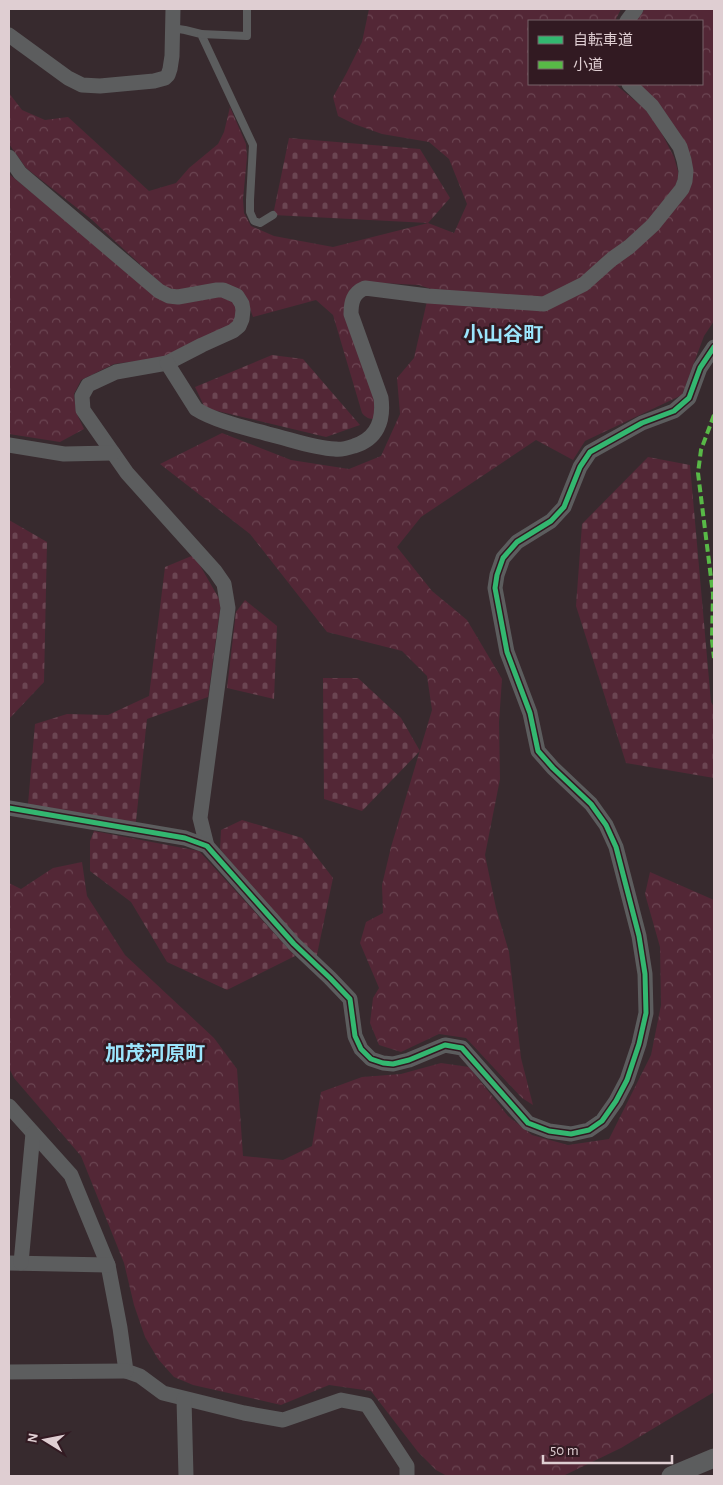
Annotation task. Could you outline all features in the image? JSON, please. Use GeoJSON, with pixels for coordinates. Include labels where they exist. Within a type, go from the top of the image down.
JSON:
{"type":"FeatureCollection","features":[{"type":"Feature","properties":{"kind":"street"},"geometry":{"type":"LineString","coordinates":[[9,35],[79,84],[85,86],[154,81],[165,78],[168,75],[172,56],[173,9]]}},
{"type":"Feature","properties":{"kind":"street"},"geometry":{"type":"LineString","coordinates":[[628,20],[636,9]]}},
{"type":"Feature","properties":{"kind":"street"},"geometry":{"type":"LineString","coordinates":[[167,363],[196,409],[204,414],[311,445],[336,450],[358,445],[371,437],[378,428],[382,410],[381,398],[351,314],[353,298],[360,291],[365,288],[428,296],[544,304],[584,284],[653,225],[682,189],[686,171],[680,148],[652,106],[630,85]]}},
{"type":"Feature","properties":{"kind":"street"},"geometry":{"type":"LineString","coordinates":[[9,157],[20,173],[159,291],[169,296],[178,297],[223,290],[237,296],[243,310],[239,326],[233,331],[167,363],[116,372],[88,385],[82,396],[83,410],[127,473],[202,555],[224,584],[228,608],[200,818],[207,846],[294,944],[350,999],[355,1036],[361,1049],[371,1059],[393,1064],[409,1060],[445,1045],[462,1048],[528,1122],[549,1131],[570,1134],[589,1130],[602,1121],[616,1101],[627,1080],[639,1044],[646,1013],[645,974],[639,936],[616,847],[606,825],[591,804],[538,751],[530,713],[507,652],[495,588],[497,575],[503,558],[517,542],[550,520],[564,507],[580,467],[590,452],[642,423],[674,411],[689,398],[700,368],[714,347]]}},
{"type":"Feature","properties":{"kind":"street"},"geometry":{"type":"LineString","coordinates":[[9,445],[64,454],[113,453]]}},
{"type":"Feature","properties":{"kind":"street"},"geometry":{"type":"LineString","coordinates":[[9,808],[185,838],[207,846]]}},
{"type":"Feature","properties":{"kind":"street"},"geometry":{"type":"LineString","coordinates":[[12,1112],[72,1175],[108,1265],[126,1371]]}},
{"type":"Feature","properties":{"kind":"street"},"geometry":{"type":"LineString","coordinates":[[33,1133],[15,1263],[108,1265]]}},
{"type":"Feature","properties":{"kind":"street"},"geometry":{"type":"LineString","coordinates":[[9,1372],[126,1371],[140,1376],[163,1393],[244,1413],[283,1420],[340,1400],[367,1405],[407,1466],[407,1476]]}},
{"type":"Feature","properties":{"kind":"street"},"geometry":{"type":"LineString","coordinates":[[184,1399],[186,1476]]}},
{"type":"Feature","properties":{"kind":"street"},"geometry":{"type":"LineString","coordinates":[[671,1476],[714,1458]]}},
{"type":"Feature","properties":{"kind":"lane"},"geometry":{"type":"LineString","coordinates":[[172,28],[201,34],[247,36],[247,9]]}},
{"type":"Feature","properties":{"kind":"lane"},"geometry":{"type":"LineString","coordinates":[[201,34],[253,146],[250,212],[254,221],[260,223],[273,215]]}},
{"type":"Feature","properties":{"kind":"green space"},"geometry":{"type":"Polygon","coordinates":[[[369,9],[621,9],[616,20],[528,20],[528,85],[616,85],[645,109],[660,130],[674,157],[679,175],[675,187],[651,222],[582,280],[544,299],[437,291],[419,285],[364,282],[355,286],[346,299],[376,395],[376,419],[368,418],[362,413],[333,315],[316,300],[253,317],[246,298],[170,292],[91,219],[26,168],[9,144],[9,93],[22,110],[45,120],[68,117],[149,191],[176,183],[189,168],[218,144],[224,132],[230,107],[246,144],[247,157],[243,199],[244,213],[251,226],[274,236],[333,247],[428,223],[454,233],[467,204],[449,159],[429,142],[382,134],[338,116],[333,97],[362,42],[369,9]]]}},
{"type":"Feature","properties":{"kind":"green space"},"geometry":{"type":"Polygon","coordinates":[[[645,9],[714,9],[714,321],[704,336],[682,395],[585,441],[573,460],[536,440],[421,517],[397,547],[432,591],[467,620],[502,679],[499,722],[500,779],[485,855],[496,908],[509,952],[521,1058],[533,1105],[522,1098],[466,1038],[439,1034],[401,1052],[379,1045],[370,1023],[373,998],[379,988],[360,943],[366,922],[383,913],[382,885],[391,847],[432,710],[427,676],[402,651],[327,632],[250,534],[160,464],[222,433],[291,460],[349,469],[381,456],[400,414],[397,378],[414,358],[427,301],[545,307],[615,263],[691,171],[635,85],[703,85],[703,20],[635,20],[645,9]]]}},
{"type":"Feature","properties":{"kind":"green space"},"geometry":{"type":"Polygon","coordinates":[[[289,138],[420,149],[450,198],[428,223],[273,215],[289,138]]]}},
{"type":"Feature","properties":{"kind":"green space"},"geometry":{"type":"Polygon","coordinates":[[[9,174],[157,294],[217,295],[228,297],[238,307],[235,324],[166,357],[114,364],[81,380],[74,394],[76,412],[84,429],[60,442],[9,434],[9,174]]]}},
{"type":"Feature","properties":{"kind":"green space"},"geometry":{"type":"Polygon","coordinates":[[[272,355],[303,359],[360,425],[326,437],[205,408],[195,387],[272,355]]]}},
{"type":"Feature","properties":{"kind":"green space"},"geometry":{"type":"Polygon","coordinates":[[[648,457],[690,465],[711,702],[714,707],[714,778],[626,763],[576,606],[582,524],[648,457]]]}},
{"type":"Feature","properties":{"kind":"green space"},"geometry":{"type":"Polygon","coordinates":[[[9,520],[47,542],[44,682],[9,719],[9,520]]]}},
{"type":"Feature","properties":{"kind":"green space"},"geometry":{"type":"Polygon","coordinates":[[[194,555],[221,602],[208,697],[147,719],[135,830],[28,804],[35,724],[67,714],[108,715],[149,696],[165,567],[194,555]]]}},
{"type":"Feature","properties":{"kind":"green space"},"geometry":{"type":"Polygon","coordinates":[[[245,600],[277,626],[274,699],[227,688],[236,612],[245,600]]]}},
{"type":"Feature","properties":{"kind":"green space"},"geometry":{"type":"Polygon","coordinates":[[[323,678],[358,678],[401,718],[420,751],[362,811],[324,799],[323,678]]]}},
{"type":"Feature","properties":{"kind":"green space"},"geometry":{"type":"Polygon","coordinates":[[[242,820],[302,838],[333,878],[315,964],[220,849],[221,830],[242,820]]]}},
{"type":"Feature","properties":{"kind":"green space"},"geometry":{"type":"Polygon","coordinates":[[[94,831],[199,851],[295,956],[227,990],[167,962],[131,902],[90,871],[90,841],[94,831]]]}},
{"type":"Feature","properties":{"kind":"green space"},"geometry":{"type":"Polygon","coordinates":[[[82,862],[87,896],[125,955],[214,1038],[237,1069],[243,1156],[283,1160],[312,1146],[321,1092],[362,1077],[401,1074],[441,1063],[469,1067],[508,1116],[532,1135],[568,1145],[609,1139],[651,1055],[661,1005],[660,947],[645,894],[650,872],[714,900],[714,1392],[621,1448],[563,1476],[447,1476],[436,1470],[418,1452],[371,1391],[329,1385],[281,1405],[193,1385],[174,1377],[158,1359],[145,1337],[134,1305],[124,1263],[81,1156],[14,1078],[9,1068],[9,883],[21,889],[53,868],[82,862]]]}},
{"type":"Feature","properties":{"kind":"marked path"},"geometry":{"type":"LineString","coordinates":[[714,415],[701,450],[698,473],[713,594],[712,640],[714,658]]}},
{"type":"Feature","properties":{"kind":"cycle path"},"geometry":{"type":"LineString","coordinates":[[9,808],[185,838],[207,846],[294,944],[350,999],[355,1036],[361,1049],[371,1059],[393,1064],[409,1060],[445,1045],[462,1048],[528,1123],[549,1131],[571,1134],[589,1130],[602,1121],[616,1101],[627,1080],[639,1044],[646,1013],[645,974],[639,936],[616,847],[606,825],[591,804],[538,751],[530,713],[507,652],[495,588],[497,575],[503,558],[517,542],[551,521],[564,507],[580,467],[590,452],[642,423],[674,411],[689,398],[700,368],[714,347]]}},
{"type":"Feature","properties":{"kind":"district","name":"小山谷町"},"geometry":{"type":"Point","coordinates":[503,335]}},
{"type":"Feature","properties":{"kind":"district","name":"加茂河原町"},"geometry":{"type":"Point","coordinates":[155,1054]}}]}
